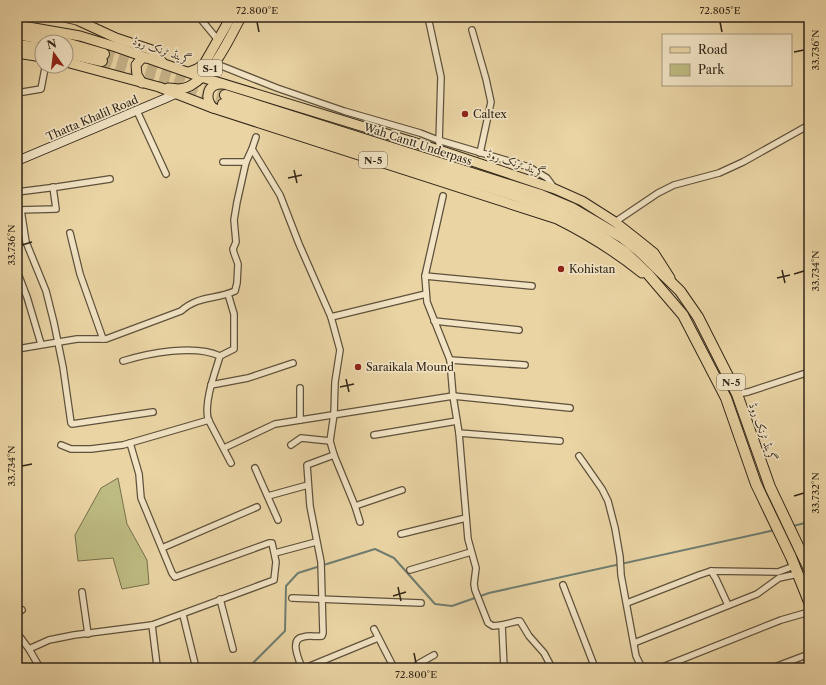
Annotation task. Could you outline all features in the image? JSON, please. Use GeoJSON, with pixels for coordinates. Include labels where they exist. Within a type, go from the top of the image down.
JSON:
{"type":"FeatureCollection","features":[{"type":"Feature","properties":{"kind":"highway"},"geometry":{"type":"LineString","coordinates":[[17,34],[34,37]]}},
{"type":"Feature","properties":{"kind":"highway"},"geometry":{"type":"LineString","coordinates":[[17,44],[34,47]]}},
{"type":"Feature","properties":{"kind":"highway"},"geometry":{"type":"LineString","coordinates":[[74,47],[103,58],[74,53]]}},
{"type":"Feature","properties":{"kind":"highway","name":"Wah Cantt Underpass"},"geometry":{"type":"LineString","coordinates":[[664,292],[626,253],[571,218],[547,207],[224,100],[541,195],[566,206],[622,238],[638,250],[674,285]]}},
{"type":"Feature","properties":{"kind":"highway","name":"گرینڈ ٹرنک روڈ"},"geometry":{"type":"LineString","coordinates":[[674,285],[698,317],[737,394],[770,487],[809,569]]}},
{"type":"Feature","properties":{"kind":"highway","name":"N-5"},"geometry":{"type":"LineString","coordinates":[[664,292],[683,315],[726,398],[760,493],[809,602]]}},
{"type":"Feature","properties":{"kind":"highway"},"geometry":{"type":"LineString","coordinates":[[726,398],[737,394]]}},
{"type":"Feature","properties":{"kind":"main road"},"geometry":{"type":"LineString","coordinates":[[64,17],[76,18],[116,38],[152,50],[162,62]]}},
{"type":"Feature","properties":{"kind":"main road"},"geometry":{"type":"LineString","coordinates":[[87,17],[94,27]]}},
{"type":"Feature","properties":{"kind":"main road","name":"S-1"},"geometry":{"type":"LineString","coordinates":[[186,71],[204,64],[231,17]]}},
{"type":"Feature","properties":{"kind":"main road","name":"S-1"},"geometry":{"type":"LineString","coordinates":[[178,91],[189,86],[201,77],[214,63],[241,17]]}},
{"type":"Feature","properties":{"kind":"main road","name":"گرینڈ ٹرنک روڈ"},"geometry":{"type":"LineString","coordinates":[[17,26],[80,36],[162,62],[201,77],[439,145],[555,189],[582,202],[615,222],[654,254],[674,285]]}},
{"type":"Feature","properties":{"kind":"main road"},"geometry":{"type":"LineString","coordinates":[[17,53],[34,56]]}},
{"type":"Feature","properties":{"kind":"main road"},"geometry":{"type":"LineString","coordinates":[[142,82],[137,75],[136,65],[142,58],[150,58]]}},
{"type":"Feature","properties":{"kind":"main road"},"geometry":{"type":"LineString","coordinates":[[74,64],[178,91],[185,84],[187,79],[186,71]]}},
{"type":"Feature","properties":{"kind":"main road"},"geometry":{"type":"LineString","coordinates":[[213,108],[207,96],[210,89],[214,85],[225,84]]}},
{"type":"Feature","properties":{"kind":"main road","name":"N-5"},"geometry":{"type":"LineString","coordinates":[[178,91],[213,108],[557,219],[594,239],[628,262],[664,292]]}},
{"type":"Feature","properties":{"kind":"street"},"geometry":{"type":"LineString","coordinates":[[199,17],[218,40]]}},
{"type":"Feature","properties":{"kind":"street"},"geometry":{"type":"LineString","coordinates":[[428,17],[441,77],[439,145]]}},
{"type":"Feature","properties":{"kind":"street"},"geometry":{"type":"LineString","coordinates":[[472,30],[491,102],[480,153]]}},
{"type":"Feature","properties":{"kind":"street"},"geometry":{"type":"LineString","coordinates":[[214,63],[277,88],[344,111],[420,133],[439,145],[480,153],[529,167],[547,178],[555,189]]}},
{"type":"Feature","properties":{"kind":"street"},"geometry":{"type":"LineString","coordinates":[[17,93],[41,89],[44,74]]}},
{"type":"Feature","properties":{"kind":"street"},"geometry":{"type":"LineString","coordinates":[[271,98],[277,88]]}},
{"type":"Feature","properties":{"kind":"street","name":"Thatta Khalil Road"},"geometry":{"type":"LineString","coordinates":[[17,161],[137,111],[178,91]]}},
{"type":"Feature","properties":{"kind":"street"},"geometry":{"type":"LineString","coordinates":[[137,111],[166,174]]}},
{"type":"Feature","properties":{"kind":"street"},"geometry":{"type":"LineString","coordinates":[[615,222],[658,192],[719,173],[743,162],[809,125]]}},
{"type":"Feature","properties":{"kind":"street"},"geometry":{"type":"LineString","coordinates":[[17,349],[41,344],[58,343],[78,338],[104,339],[181,311],[189,304],[198,300],[228,294],[235,291],[238,283],[238,264],[234,253],[236,242],[234,220],[236,202],[246,162],[256,137]]}},
{"type":"Feature","properties":{"kind":"street"},"geometry":{"type":"LineString","coordinates":[[252,149],[280,196],[331,317],[340,350],[335,382],[334,414],[330,441],[360,522]]}},
{"type":"Feature","properties":{"kind":"street"},"geometry":{"type":"LineString","coordinates":[[223,162],[246,162]]}},
{"type":"Feature","properties":{"kind":"street"},"geometry":{"type":"LineString","coordinates":[[17,192],[110,179]]}},
{"type":"Feature","properties":{"kind":"street"},"geometry":{"type":"LineString","coordinates":[[53,187],[56,209],[19,210],[26,242],[48,298],[63,367],[71,423],[153,412]]}},
{"type":"Feature","properties":{"kind":"street"},"geometry":{"type":"LineString","coordinates":[[444,196],[425,276],[426,302],[450,360],[453,396],[459,433],[468,539],[476,568],[474,590],[488,623],[493,626],[520,622],[529,636],[544,652],[552,668]]}},
{"type":"Feature","properties":{"kind":"street"},"geometry":{"type":"LineString","coordinates":[[70,233],[80,274],[104,339]]}},
{"type":"Feature","properties":{"kind":"street"},"geometry":{"type":"LineString","coordinates":[[17,271],[27,297],[41,344]]}},
{"type":"Feature","properties":{"kind":"street"},"geometry":{"type":"LineString","coordinates":[[425,276],[532,286]]}},
{"type":"Feature","properties":{"kind":"street"},"geometry":{"type":"LineString","coordinates":[[228,294],[234,314],[234,349],[220,356],[211,385],[207,413],[209,420],[232,463]]}},
{"type":"Feature","properties":{"kind":"street"},"geometry":{"type":"LineString","coordinates":[[331,317],[426,294]]}},
{"type":"Feature","properties":{"kind":"street"},"geometry":{"type":"LineString","coordinates":[[434,321],[519,330]]}},
{"type":"Feature","properties":{"kind":"street"},"geometry":{"type":"LineString","coordinates":[[123,361],[144,355],[177,351],[212,352],[220,356]]}},
{"type":"Feature","properties":{"kind":"street"},"geometry":{"type":"LineString","coordinates":[[450,360],[525,365]]}},
{"type":"Feature","properties":{"kind":"street"},"geometry":{"type":"LineString","coordinates":[[211,385],[248,378],[293,363]]}},
{"type":"Feature","properties":{"kind":"street"},"geometry":{"type":"LineString","coordinates":[[737,394],[748,392],[809,372]]}},
{"type":"Feature","properties":{"kind":"street"},"geometry":{"type":"LineString","coordinates":[[300,388],[300,420]]}},
{"type":"Feature","properties":{"kind":"street"},"geometry":{"type":"LineString","coordinates":[[224,448],[275,424],[453,396],[570,408]]}},
{"type":"Feature","properties":{"kind":"street"},"geometry":{"type":"LineString","coordinates":[[61,445],[71,449],[91,449],[130,443],[209,420]]}},
{"type":"Feature","properties":{"kind":"street"},"geometry":{"type":"LineString","coordinates":[[374,435],[457,421]]}},
{"type":"Feature","properties":{"kind":"street"},"geometry":{"type":"LineString","coordinates":[[459,433],[560,441]]}},
{"type":"Feature","properties":{"kind":"street"},"geometry":{"type":"LineString","coordinates":[[292,445],[301,438],[330,441]]}},
{"type":"Feature","properties":{"kind":"street"},"geometry":{"type":"LineString","coordinates":[[29,649],[49,640],[152,626],[274,580],[276,562],[274,545],[272,543],[176,577],[172,573],[141,498],[138,474],[130,443]]}},
{"type":"Feature","properties":{"kind":"street"},"geometry":{"type":"LineString","coordinates":[[303,667],[296,648],[296,642],[299,638],[303,637],[322,636],[321,562],[310,506],[307,465],[334,455]]}},
{"type":"Feature","properties":{"kind":"street"},"geometry":{"type":"LineString","coordinates":[[579,456],[608,500],[615,528],[620,557],[621,575],[636,656],[642,668]]}},
{"type":"Feature","properties":{"kind":"street"},"geometry":{"type":"LineString","coordinates":[[255,468],[278,520]]}},
{"type":"Feature","properties":{"kind":"street"},"geometry":{"type":"LineString","coordinates":[[268,496],[308,485]]}},
{"type":"Feature","properties":{"kind":"street"},"geometry":{"type":"LineString","coordinates":[[355,506],[402,490]]}},
{"type":"Feature","properties":{"kind":"street"},"geometry":{"type":"LineString","coordinates":[[162,548],[257,507]]}},
{"type":"Feature","properties":{"kind":"street"},"geometry":{"type":"LineString","coordinates":[[401,534],[466,518]]}},
{"type":"Feature","properties":{"kind":"street"},"geometry":{"type":"LineString","coordinates":[[275,554],[316,542]]}},
{"type":"Feature","properties":{"kind":"street"},"geometry":{"type":"LineString","coordinates":[[410,570],[471,552]]}},
{"type":"Feature","properties":{"kind":"street"},"geometry":{"type":"LineString","coordinates":[[627,603],[699,575],[711,572],[778,572],[794,566]]}},
{"type":"Feature","properties":{"kind":"street"},"geometry":{"type":"LineString","coordinates":[[634,643],[757,594],[794,566]]}},
{"type":"Feature","properties":{"kind":"street"},"geometry":{"type":"LineString","coordinates":[[711,572],[716,579],[728,605]]}},
{"type":"Feature","properties":{"kind":"street"},"geometry":{"type":"LineString","coordinates":[[563,585],[594,668]]}},
{"type":"Feature","properties":{"kind":"street"},"geometry":{"type":"LineString","coordinates":[[82,592],[88,634]]}},
{"type":"Feature","properties":{"kind":"street"},"geometry":{"type":"LineString","coordinates":[[292,598],[421,603]]}},
{"type":"Feature","properties":{"kind":"street"},"geometry":{"type":"LineString","coordinates":[[220,600],[233,649]]}},
{"type":"Feature","properties":{"kind":"street"},"geometry":{"type":"LineString","coordinates":[[660,668],[781,620],[809,612]]}},
{"type":"Feature","properties":{"kind":"street"},"geometry":{"type":"LineString","coordinates":[[184,615],[196,668]]}},
{"type":"Feature","properties":{"kind":"street"},"geometry":{"type":"LineString","coordinates":[[502,625],[504,668]]}},
{"type":"Feature","properties":{"kind":"street"},"geometry":{"type":"LineString","coordinates":[[152,626],[157,666]]}},
{"type":"Feature","properties":{"kind":"street"},"geometry":{"type":"LineString","coordinates":[[374,629],[394,668]]}},
{"type":"Feature","properties":{"kind":"street"},"geometry":{"type":"LineString","coordinates":[[18,637],[29,649],[39,668]]}},
{"type":"Feature","properties":{"kind":"street"},"geometry":{"type":"LineString","coordinates":[[294,668],[303,667],[346,652],[378,638]]}},
{"type":"Feature","properties":{"kind":"street"},"geometry":{"type":"LineString","coordinates":[[772,668],[809,654]]}},
{"type":"Feature","properties":{"kind":"street"},"geometry":{"type":"LineString","coordinates":[[414,668],[434,655]]}},
{"type":"Feature","properties":{"kind":"green space"},"geometry":{"type":"Polygon","coordinates":[[[118,478],[127,524],[147,560],[149,584],[122,589],[113,558],[78,561],[75,535],[101,488],[118,478]]]}},
{"type":"Feature","properties":{"kind":"waterway"},"geometry":{"type":"LineString","coordinates":[[793,526],[809,522]]}},
{"type":"Feature","properties":{"kind":"waterway"},"geometry":{"type":"LineString","coordinates":[[248,668],[285,631],[286,586],[298,573],[375,549],[394,558],[435,604],[452,606],[489,593],[775,530]]}},
{"type":"Feature","properties":{"kind":"tunnel"},"geometry":{"type":"LineString","coordinates":[[104,54],[225,95]]}},
{"type":"Feature","properties":{"kind":"tunnel"},"geometry":{"type":"LineString","coordinates":[[102,61],[223,104]]}},
{"type":"Feature","properties":{"kind":"place","name":"Caltex"},"geometry":{"type":"Point","coordinates":[465,114]}},
{"type":"Feature","properties":{"kind":"place","name":"Kohistan"},"geometry":{"type":"Point","coordinates":[561,269]}},
{"type":"Feature","properties":{"kind":"place","name":"Saraikala Mound"},"geometry":{"type":"Point","coordinates":[358,367]}}]}
